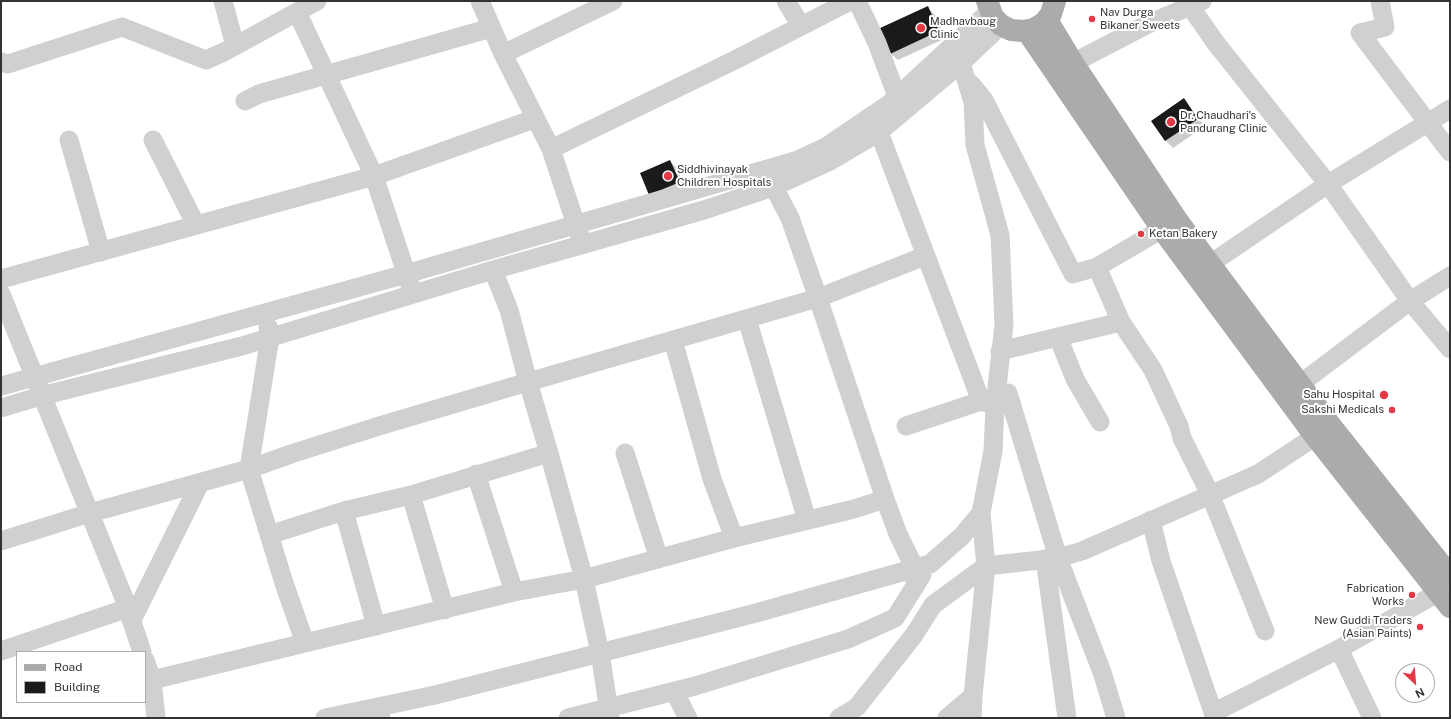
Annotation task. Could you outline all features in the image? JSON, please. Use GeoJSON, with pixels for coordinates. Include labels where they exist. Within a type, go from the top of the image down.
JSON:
{"type":"FeatureCollection","features":[{"type":"Feature","properties":{"kind":"main road"},"geometry":{"type":"LineString","coordinates":[[992,13],[1011,30],[1027,31],[1034,29],[1051,10],[1073,62],[1178,220],[1300,384],[1323,431]]}},
{"type":"Feature","properties":{"kind":"main road"},"geometry":{"type":"LineString","coordinates":[[1027,31],[1162,229],[1323,431],[1446,592]]}},
{"type":"Feature","properties":{"kind":"street"},"geometry":{"type":"LineString","coordinates":[[222,1],[235,46]]}},
{"type":"Feature","properties":{"kind":"street"},"geometry":{"type":"LineString","coordinates":[[3,64],[122,27],[206,60],[235,46],[317,1]]}},
{"type":"Feature","properties":{"kind":"street"},"geometry":{"type":"LineString","coordinates":[[480,1],[503,54],[551,149],[582,244]]}},
{"type":"Feature","properties":{"kind":"street"},"geometry":{"type":"LineString","coordinates":[[503,54],[613,1]]}},
{"type":"Feature","properties":{"kind":"street"},"geometry":{"type":"LineString","coordinates":[[786,1],[801,26]]}},
{"type":"Feature","properties":{"kind":"street"},"geometry":{"type":"LineString","coordinates":[[551,149],[850,1]]}},
{"type":"Feature","properties":{"kind":"street"},"geometry":{"type":"LineString","coordinates":[[857,1],[877,43],[900,104]]}},
{"type":"Feature","properties":{"kind":"street"},"geometry":{"type":"LineString","coordinates":[[1380,1],[1385,27],[1360,33],[1450,152]]}},
{"type":"Feature","properties":{"kind":"street"},"geometry":{"type":"LineString","coordinates":[[1073,62],[1146,25],[1196,4],[1215,42],[1328,184],[1410,301],[1450,349]]}},
{"type":"Feature","properties":{"kind":"street"},"geometry":{"type":"LineString","coordinates":[[297,12],[328,75],[374,176],[413,294]]}},
{"type":"Feature","properties":{"kind":"street"},"geometry":{"type":"LineString","coordinates":[[1,386],[406,274],[576,225],[769,179],[830,161],[879,132],[900,104],[992,13]]}},
{"type":"Feature","properties":{"kind":"street"},"geometry":{"type":"LineString","coordinates":[[1,408],[41,396],[242,346],[493,270],[704,210],[769,179],[798,160],[824,148],[867,120],[963,71],[992,13]]}},
{"type":"Feature","properties":{"kind":"street"},"geometry":{"type":"LineString","coordinates":[[245,101],[259,94],[491,28]]}},
{"type":"Feature","properties":{"kind":"street"},"geometry":{"type":"LineString","coordinates":[[963,71],[984,100],[1073,274],[1097,267],[1162,229]]}},
{"type":"Feature","properties":{"kind":"street"},"geometry":{"type":"LineString","coordinates":[[963,71],[973,102],[975,145],[1000,235],[1004,324],[1000,356],[993,451],[982,513],[986,566],[972,718]]}},
{"type":"Feature","properties":{"kind":"street"},"geometry":{"type":"LineString","coordinates":[[1210,264],[1328,184],[1450,109]]}},
{"type":"Feature","properties":{"kind":"street"},"geometry":{"type":"LineString","coordinates":[[1,279],[374,176],[534,118]]}},
{"type":"Feature","properties":{"kind":"street"},"geometry":{"type":"LineString","coordinates":[[879,132],[925,256],[948,312],[996,404],[1051,559],[1070,589],[1102,672],[1116,718]]}},
{"type":"Feature","properties":{"kind":"street"},"geometry":{"type":"LineString","coordinates":[[68,140],[101,252]]}},
{"type":"Feature","properties":{"kind":"street"},"geometry":{"type":"LineString","coordinates":[[153,140],[196,224]]}},
{"type":"Feature","properties":{"kind":"street"},"geometry":{"type":"LineString","coordinates":[[769,179],[790,218],[898,534],[920,573]]}},
{"type":"Feature","properties":{"kind":"street"},"geometry":{"type":"LineString","coordinates":[[1,541],[90,513],[250,469],[291,454],[379,426],[818,298],[925,256]]}},
{"type":"Feature","properties":{"kind":"street"},"geometry":{"type":"LineString","coordinates":[[1097,267],[1121,322],[1153,370],[1179,426],[1182,438],[1210,494],[1265,631]]}},
{"type":"Feature","properties":{"kind":"street"},"geometry":{"type":"LineString","coordinates":[[493,270],[509,310],[584,579],[600,653],[609,713]]}},
{"type":"Feature","properties":{"kind":"street"},"geometry":{"type":"LineString","coordinates":[[1300,384],[1410,301],[1450,276]]}},
{"type":"Feature","properties":{"kind":"street"},"geometry":{"type":"LineString","coordinates":[[1,294],[130,614],[142,651]]}},
{"type":"Feature","properties":{"kind":"street"},"geometry":{"type":"LineString","coordinates":[[264,313],[270,337],[250,469],[269,535],[305,643]]}},
{"type":"Feature","properties":{"kind":"street"},"geometry":{"type":"LineString","coordinates":[[747,319],[807,520]]}},
{"type":"Feature","properties":{"kind":"street"},"geometry":{"type":"LineString","coordinates":[[1000,356],[1058,337],[1121,322]]}},
{"type":"Feature","properties":{"kind":"street"},"geometry":{"type":"LineString","coordinates":[[1058,337],[1075,379],[1100,422]]}},
{"type":"Feature","properties":{"kind":"street"},"geometry":{"type":"LineString","coordinates":[[673,340],[712,479],[734,538]]}},
{"type":"Feature","properties":{"kind":"street"},"geometry":{"type":"LineString","coordinates":[[906,426],[996,404]]}},
{"type":"Feature","properties":{"kind":"street"},"geometry":{"type":"LineString","coordinates":[[839,718],[857,707],[914,635],[933,605],[986,566],[1051,559],[1082,551],[1258,474],[1323,431]]}},
{"type":"Feature","properties":{"kind":"street"},"geometry":{"type":"LineString","coordinates":[[269,535],[344,511],[411,496],[476,474],[549,453]]}},
{"type":"Feature","properties":{"kind":"street"},"geometry":{"type":"LineString","coordinates":[[625,453],[659,559]]}},
{"type":"Feature","properties":{"kind":"street"},"geometry":{"type":"LineString","coordinates":[[476,474],[514,592]]}},
{"type":"Feature","properties":{"kind":"street"},"geometry":{"type":"LineString","coordinates":[[1,651],[43,644],[130,614],[200,483]]}},
{"type":"Feature","properties":{"kind":"street"},"geometry":{"type":"LineString","coordinates":[[411,496],[445,610]]}},
{"type":"Feature","properties":{"kind":"street"},"geometry":{"type":"LineString","coordinates":[[148,680],[445,610],[514,592],[584,579],[734,538],[854,509],[885,499]]}},
{"type":"Feature","properties":{"kind":"street"},"geometry":{"type":"LineString","coordinates":[[344,511],[376,626]]}},
{"type":"Feature","properties":{"kind":"street"},"geometry":{"type":"LineString","coordinates":[[568,718],[609,713],[674,691],[848,639],[895,618],[920,573],[962,536],[982,513]]}},
{"type":"Feature","properties":{"kind":"street"},"geometry":{"type":"LineString","coordinates":[[1151,520],[1161,561],[1214,715],[1446,592]]}},
{"type":"Feature","properties":{"kind":"street"},"geometry":{"type":"LineString","coordinates":[[1051,559],[1054,614],[1068,718]]}},
{"type":"Feature","properties":{"kind":"street"},"geometry":{"type":"LineString","coordinates":[[325,718],[379,712],[435,695],[756,613],[920,573]]}},
{"type":"Feature","properties":{"kind":"street"},"geometry":{"type":"LineString","coordinates":[[1054,614],[1070,589]]}},
{"type":"Feature","properties":{"kind":"street"},"geometry":{"type":"LineString","coordinates":[[1339,649],[1372,718]]}},
{"type":"Feature","properties":{"kind":"street"},"geometry":{"type":"LineString","coordinates":[[146,667],[156,718]]}},
{"type":"Feature","properties":{"kind":"street"},"geometry":{"type":"LineString","coordinates":[[674,691],[688,718]]}},
{"type":"Feature","properties":{"kind":"street"},"geometry":{"type":"LineString","coordinates":[[947,718],[973,696]]}},
{"type":"Feature","properties":{"kind":"building"},"geometry":{"type":"Polygon","coordinates":[[[928,6],[939,31],[890,54],[878,29],[928,6]]]}},
{"type":"Feature","properties":{"kind":"building"},"geometry":{"type":"Polygon","coordinates":[[[1184,98],[1198,119],[1165,141],[1151,121],[1184,98]]]}},
{"type":"Feature","properties":{"kind":"building"},"geometry":{"type":"Polygon","coordinates":[[[670,160],[680,182],[649,195],[640,173],[670,160]]]}},
{"type":"Feature","properties":{"kind":"place","name":"Nav Durga Bikaner Sweets"},"geometry":{"type":"Point","coordinates":[1092,19]}},
{"type":"Feature","properties":{"kind":"place","name":"Madhavbaug Clinic"},"geometry":{"type":"Point","coordinates":[921,28]}},
{"type":"Feature","properties":{"kind":"place","name":"Dr. Chaudhari's Pandurang Clinic"},"geometry":{"type":"Point","coordinates":[1171,122]}},
{"type":"Feature","properties":{"kind":"place","name":"Siddhivinayak Children Hospitals"},"geometry":{"type":"Point","coordinates":[668,176]}},
{"type":"Feature","properties":{"kind":"place","name":"Ketan Bakery"},"geometry":{"type":"Point","coordinates":[1141,234]}},
{"type":"Feature","properties":{"kind":"place","name":"Sahu Hospital"},"geometry":{"type":"Point","coordinates":[1384,395]}},
{"type":"Feature","properties":{"kind":"place","name":"Sakshi Medicals"},"geometry":{"type":"Point","coordinates":[1392,410]}},
{"type":"Feature","properties":{"kind":"place","name":"Fabrication Works"},"geometry":{"type":"Point","coordinates":[1412,595]}},
{"type":"Feature","properties":{"kind":"place","name":"New Guddi Traders (Asian Paints)"},"geometry":{"type":"Point","coordinates":[1420,627]}}]}
